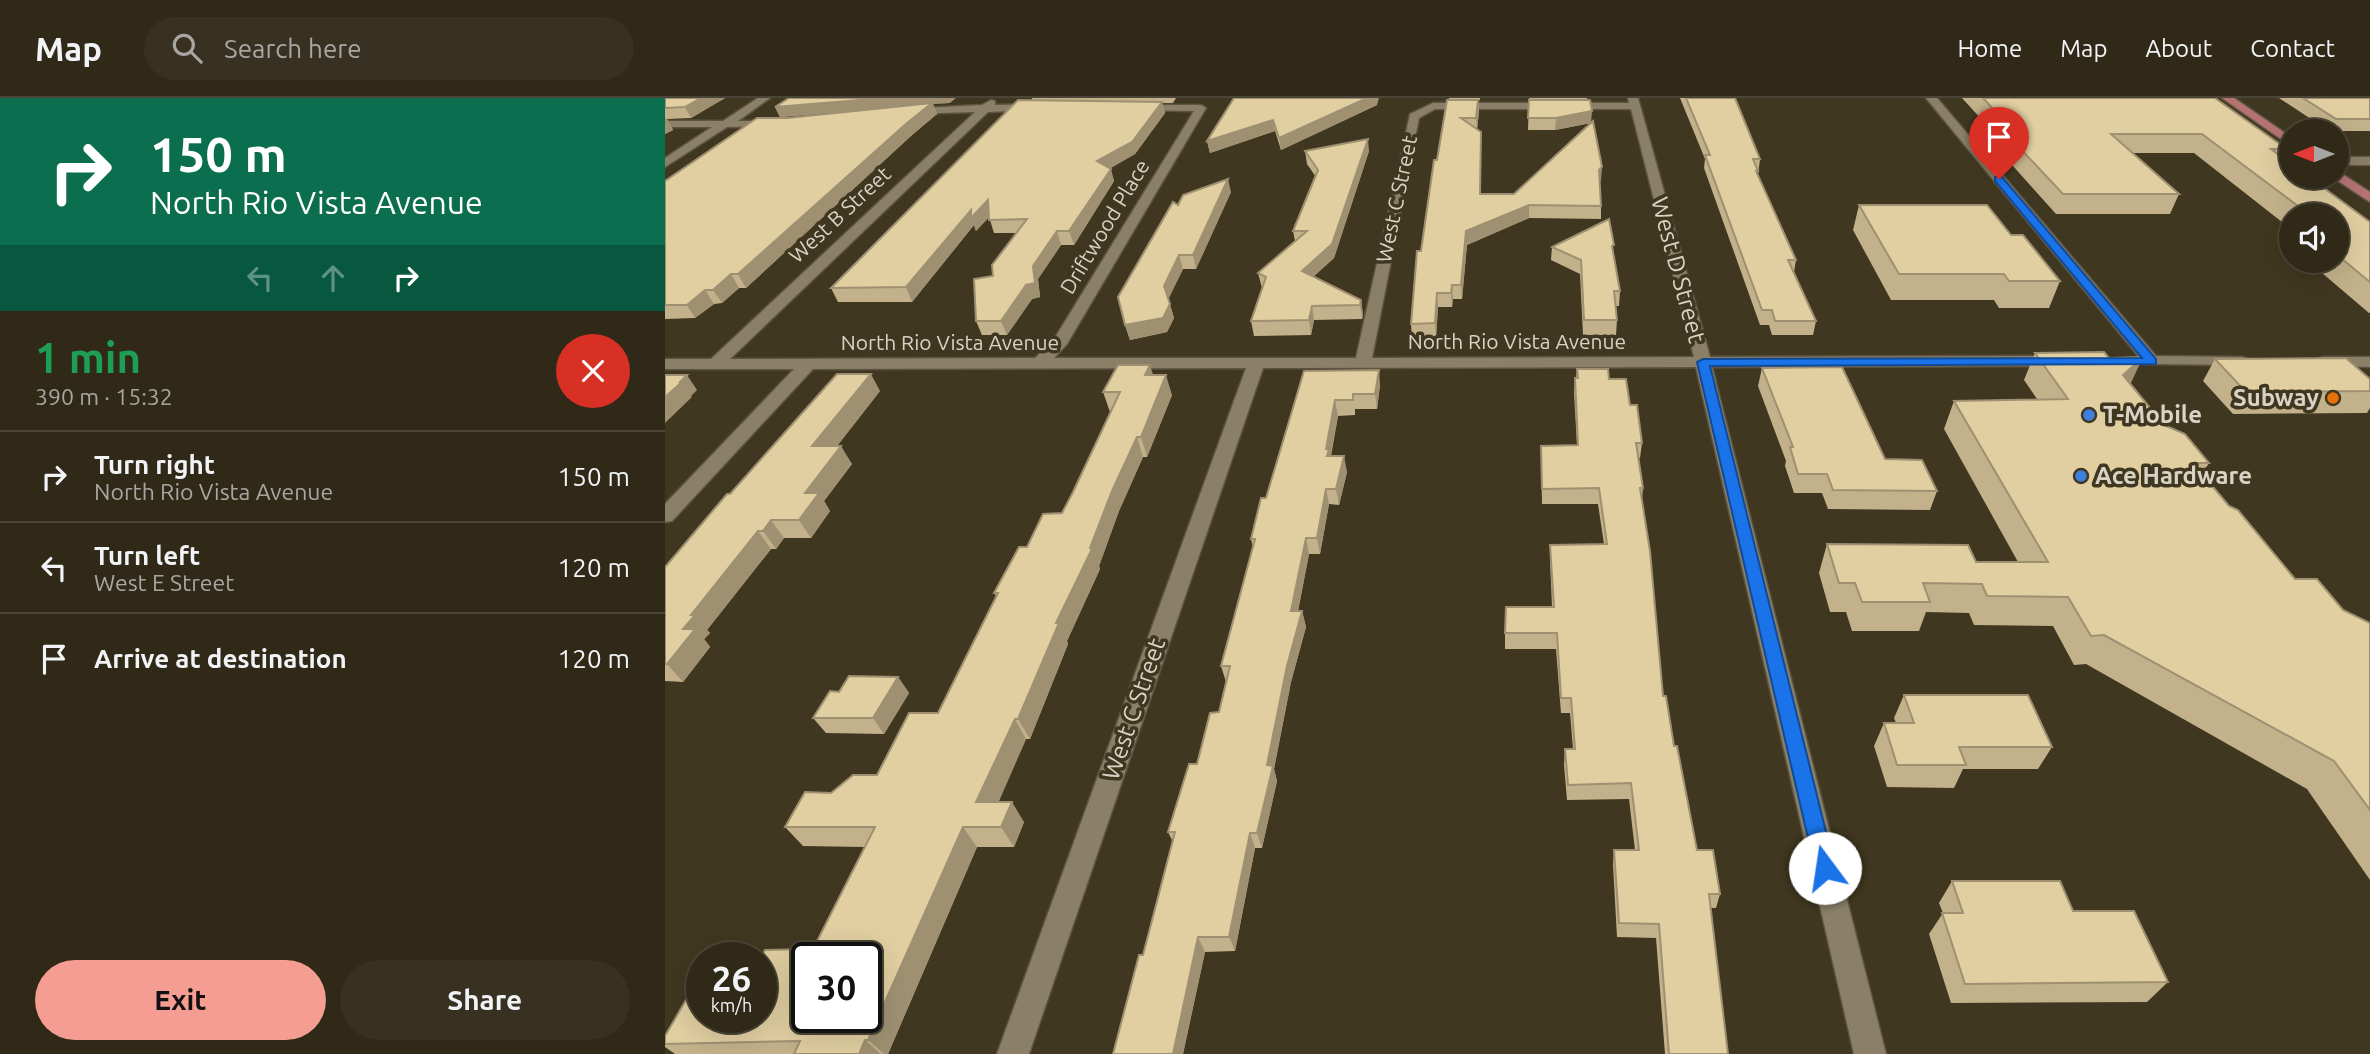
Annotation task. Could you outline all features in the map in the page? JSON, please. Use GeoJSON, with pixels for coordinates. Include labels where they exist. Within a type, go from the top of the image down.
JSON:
{"type":"FeatureCollection","features":[{"type":"Feature","properties":{"kind":"highway"},"geometry":{"type":"LineString","coordinates":[[2227,98],[2279,135]]}},
{"type":"Feature","properties":{"kind":"highway"},"geometry":{"type":"LineString","coordinates":[[2349,183],[2370,198]]}},
{"type":"Feature","properties":{"kind":"street"},"geometry":{"type":"LineString","coordinates":[[665,163],[765,98]]}},
{"type":"Feature","properties":{"kind":"street"},"geometry":{"type":"LineString","coordinates":[[1931,98],[2151,361]]}},
{"type":"Feature","properties":{"kind":"street"},"geometry":{"type":"LineString","coordinates":[[898,112],[992,102],[1056,107]]}},
{"type":"Feature","properties":{"kind":"street","name":"West B Street"},"geometry":{"type":"LineString","coordinates":[[715,364],[992,102]]}},
{"type":"Feature","properties":{"kind":"street","name":"West C Street"},"geometry":{"type":"LineString","coordinates":[[1363,363],[1414,116],[1433,106],[1634,102]]}},
{"type":"Feature","properties":{"kind":"street","name":"West D Street"},"geometry":{"type":"LineString","coordinates":[[1634,102],[1703,362],[1870,1054]]}},
{"type":"Feature","properties":{"kind":"street","name":"Driftwood Place"},"geometry":{"type":"LineString","coordinates":[[1040,363],[1059,344],[1201,108],[1123,108]]}},
{"type":"Feature","properties":{"kind":"street"},"geometry":{"type":"LineString","coordinates":[[665,124],[792,124]]}},
{"type":"Feature","properties":{"kind":"street"},"geometry":{"type":"LineString","coordinates":[[2349,161],[2370,161]]}},
{"type":"Feature","properties":{"kind":"street","name":"North Rio Vista Avenue"},"geometry":{"type":"LineString","coordinates":[[665,364],[2073,361]]}},
{"type":"Feature","properties":{"kind":"street"},"geometry":{"type":"LineString","coordinates":[[2127,361],[2256,362]]}},
{"type":"Feature","properties":{"kind":"street"},"geometry":{"type":"LineString","coordinates":[[2308,362],[2370,362]]}},
{"type":"Feature","properties":{"kind":"street","name":"West C Street"},"geometry":{"type":"LineString","coordinates":[[1013,1054],[1256,363]]}},
{"type":"Feature","properties":{"kind":"street"},"geometry":{"type":"LineString","coordinates":[[665,516],[808,364]]}},
{"type":"Feature","properties":{"kind":"building"},"geometry":{"type":"Polygon","coordinates":[[[665,98],[701,98],[685,107],[665,108],[665,98]]]}},
{"type":"Feature","properties":{"kind":"building"},"geometry":{"type":"Polygon","coordinates":[[[789,98],[884,98],[775,107],[789,98]]]}},
{"type":"Feature","properties":{"kind":"building"},"geometry":{"type":"Polygon","coordinates":[[[1234,98],[1367,98],[1279,138],[1273,120],[1207,141],[1234,98]]]}},
{"type":"Feature","properties":{"kind":"building"},"geometry":{"type":"Polygon","coordinates":[[[1686,98],[1735,98],[1760,159],[1753,159],[1756,171],[1796,260],[1788,260],[1816,321],[1775,321],[1772,310],[1762,310],[1705,155],[1710,155],[1686,98]]]}},
{"type":"Feature","properties":{"kind":"building"},"geometry":{"type":"Polygon","coordinates":[[[1983,98],[2215,98],[2279,143],[2279,149],[2271,149],[2279,155],[2279,189],[2325,189],[2344,203],[2294,203],[2202,134],[2111,134],[2179,194],[2063,194],[1986,112],[1995,111],[1983,98]]]}},
{"type":"Feature","properties":{"kind":"building"},"geometry":{"type":"Polygon","coordinates":[[[2303,98],[2370,98],[2370,119],[2336,119],[2303,98]]]}},
{"type":"Feature","properties":{"kind":"building"},"geometry":{"type":"Polygon","coordinates":[[[1018,100],[1162,102],[1132,142],[1097,161],[1111,169],[1069,231],[1057,231],[1033,266],[1035,283],[1026,285],[1001,321],[976,321],[974,279],[993,276],[992,265],[1027,219],[989,220],[988,200],[971,218],[971,210],[906,287],[831,288],[1018,100]]]}},
{"type":"Feature","properties":{"kind":"building"},"geometry":{"type":"Polygon","coordinates":[[[1447,100],[1478,100],[1476,118],[1461,118],[1481,132],[1480,194],[1514,194],[1593,121],[1602,167],[1599,170],[1601,206],[1529,205],[1466,231],[1461,285],[1452,285],[1451,293],[1437,293],[1435,323],[1411,324],[1417,251],[1421,251],[1434,160],[1437,160],[1447,100]]]}},
{"type":"Feature","properties":{"kind":"building"},"geometry":{"type":"Polygon","coordinates":[[[1529,100],[1590,100],[1592,111],[1556,118],[1528,118],[1529,100]]]}},
{"type":"Feature","properties":{"kind":"building"},"geometry":{"type":"Polygon","coordinates":[[[932,103],[738,274],[731,274],[713,290],[705,290],[687,305],[665,305],[665,181],[757,118],[787,118],[932,103]]]}},
{"type":"Feature","properties":{"kind":"building"},"geometry":{"type":"Polygon","coordinates":[[[1368,139],[1332,244],[1302,271],[1361,300],[1360,305],[1312,306],[1309,320],[1251,321],[1266,277],[1258,273],[1307,231],[1293,231],[1318,170],[1305,151],[1368,139]]]}},
{"type":"Feature","properties":{"kind":"building"},"geometry":{"type":"Polygon","coordinates":[[[1228,179],[1193,255],[1179,255],[1164,286],[1170,304],[1163,318],[1125,325],[1118,297],[1173,202],[1178,205],[1183,195],[1228,179]]]}},
{"type":"Feature","properties":{"kind":"building"},"geometry":{"type":"Polygon","coordinates":[[[1859,205],[1987,205],[2011,235],[2023,235],[2060,281],[2009,281],[2004,274],[1899,274],[1859,205]]]}},
{"type":"Feature","properties":{"kind":"building"},"geometry":{"type":"Polygon","coordinates":[[[2349,207],[2370,222],[2370,282],[2349,265],[2349,207]]]}},
{"type":"Feature","properties":{"kind":"building"},"geometry":{"type":"Polygon","coordinates":[[[1609,219],[1620,291],[1614,291],[1617,320],[1584,320],[1581,260],[1552,247],[1609,219]]]}},
{"type":"Feature","properties":{"kind":"building"},"geometry":{"type":"Polygon","coordinates":[[[2104,352],[2109,358],[2143,357],[2123,375],[2164,425],[2185,434],[2209,463],[2193,463],[2229,506],[2238,510],[2295,579],[2317,579],[2343,610],[2370,623],[2370,810],[2334,761],[2104,635],[2091,636],[2068,597],[1987,596],[1982,584],[1923,583],[1930,602],[1862,602],[1855,583],[1839,583],[1827,544],[1968,545],[1976,562],[2048,562],[1954,401],[2068,399],[2035,353],[2104,352]]]}},
{"type":"Feature","properties":{"kind":"building"},"geometry":{"type":"Polygon","coordinates":[[[2346,358],[2370,379],[2370,391],[2246,392],[2215,359],[2346,358]]]}},
{"type":"Feature","properties":{"kind":"building"},"geometry":{"type":"Polygon","coordinates":[[[1118,365],[1150,365],[1145,375],[1166,375],[1141,437],[1137,437],[1112,491],[1090,548],[1092,549],[1056,623],[1059,623],[1018,719],[1015,719],[976,802],[1012,802],[1001,827],[963,827],[882,1009],[882,942],[817,942],[875,827],[785,827],[805,792],[831,793],[853,775],[877,775],[909,713],[938,713],[998,593],[994,593],[1019,547],[1027,547],[1043,514],[1062,513],[1120,392],[1103,392],[1118,365]]]}},
{"type":"Feature","properties":{"kind":"building"},"geometry":{"type":"Polygon","coordinates":[[[1842,367],[1885,459],[1922,460],[1937,491],[1833,490],[1827,474],[1798,474],[1790,447],[1793,447],[1762,368],[1842,367]]]}},
{"type":"Feature","properties":{"kind":"building"},"geometry":{"type":"Polygon","coordinates":[[[1577,369],[1608,369],[1609,379],[1626,379],[1630,405],[1637,405],[1642,443],[1636,443],[1643,488],[1640,488],[1650,551],[1663,696],[1666,696],[1697,850],[1713,850],[1720,894],[1709,894],[1728,1054],[1669,1054],[1659,924],[1619,923],[1614,850],[1639,850],[1631,783],[1568,785],[1565,749],[1575,749],[1571,698],[1561,698],[1557,633],[1505,633],[1506,607],[1554,607],[1550,545],[1607,544],[1599,488],[1542,489],[1541,446],[1578,445],[1575,378],[1578,378],[1577,369]]]}},
{"type":"Feature","properties":{"kind":"building"},"geometry":{"type":"Polygon","coordinates":[[[1379,370],[1375,394],[1353,394],[1353,400],[1335,400],[1327,456],[1344,456],[1336,489],[1326,489],[1317,538],[1306,538],[1291,611],[1302,611],[1287,666],[1267,765],[1273,766],[1257,833],[1250,833],[1229,937],[1198,937],[1173,1054],[1113,1054],[1139,955],[1143,955],[1175,832],[1168,832],[1189,764],[1197,764],[1210,713],[1219,712],[1230,666],[1221,666],[1255,539],[1251,539],[1261,498],[1266,498],[1304,371],[1379,370]]]}},
{"type":"Feature","properties":{"kind":"building"},"geometry":{"type":"Polygon","coordinates":[[[837,374],[871,374],[812,446],[841,446],[805,493],[819,493],[799,520],[771,520],[763,531],[758,531],[691,615],[695,615],[683,629],[695,629],[665,664],[665,567],[727,494],[730,494],[837,374]]]}},
{"type":"Feature","properties":{"kind":"building"},"geometry":{"type":"Polygon","coordinates":[[[665,375],[687,375],[665,397],[665,375]]]}},
{"type":"Feature","properties":{"kind":"building"},"geometry":{"type":"Polygon","coordinates":[[[849,676],[898,677],[873,718],[813,718],[830,691],[839,692],[849,676]]]}},
{"type":"Feature","properties":{"kind":"building"},"geometry":{"type":"Polygon","coordinates":[[[1904,695],[2028,695],[2052,747],[1959,747],[1966,765],[1897,765],[1884,723],[1914,723],[1904,695]]]}},
{"type":"Feature","properties":{"kind":"building"},"geometry":{"type":"Polygon","coordinates":[[[1952,881],[2060,881],[2073,911],[2134,911],[2168,982],[1965,984],[1942,913],[1963,913],[1952,881]]]}},
{"type":"Feature","properties":{"kind":"building"},"geometry":{"type":"Polygon","coordinates":[[[791,949],[791,1033],[871,1033],[859,1054],[794,1054],[800,1041],[665,1044],[665,1036],[686,1000],[686,1033],[777,1033],[777,950],[791,949]]]}},
{"type":"Feature","properties":{"kind":"place","name":"Subway"},"geometry":{"type":"Point","coordinates":[2333,398]}},
{"type":"Feature","properties":{"kind":"place","name":"T-Mobile"},"geometry":{"type":"Point","coordinates":[2089,415]}},
{"type":"Feature","properties":{"kind":"place","name":"Ace Hardware"},"geometry":{"type":"Point","coordinates":[2081,476]}},
{"type":"Feature","properties":{"kind":"route"},"geometry":{"type":"LineString","coordinates":[[1825,868],[1703,362],[2151,361],[1999,179]]}}]}
